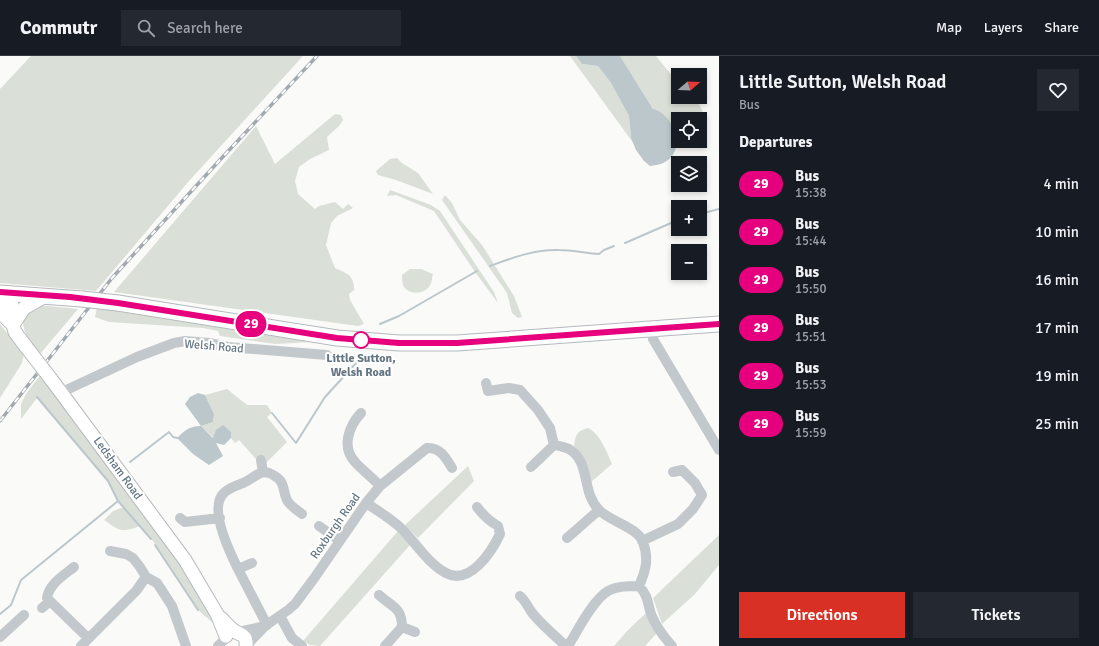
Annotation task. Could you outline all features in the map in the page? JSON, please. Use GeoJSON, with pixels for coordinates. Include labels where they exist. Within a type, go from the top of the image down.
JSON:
{"type":"FeatureCollection","features":[{"type":"Feature","properties":{"kind":"highway"},"geometry":{"type":"LineString","coordinates":[[2,301],[44,296],[82,299],[118,303],[337,338],[399,343],[457,343],[719,324]]}},
{"type":"Feature","properties":{"kind":"main road"},"geometry":{"type":"LineString","coordinates":[[12,325],[24,308],[44,296]]}},
{"type":"Feature","properties":{"kind":"main road"},"geometry":{"type":"LineString","coordinates":[[2,301],[12,325]]}},
{"type":"Feature","properties":{"kind":"main road","name":"Ledsham Road"},"geometry":{"type":"LineString","coordinates":[[2,301],[16,332],[62,392],[185,560],[217,614],[227,639],[244,637],[246,646]]}},
{"type":"Feature","properties":{"kind":"street"},"geometry":{"type":"LineString","coordinates":[[654,328],[653,339],[719,450]]}},
{"type":"Feature","properties":{"kind":"street","name":"Welsh Road"},"geometry":{"type":"LineString","coordinates":[[62,392],[137,357],[174,343],[185,341],[209,343],[228,347],[327,355]]}},
{"type":"Feature","properties":{"kind":"street"},"geometry":{"type":"LineString","coordinates":[[487,391],[503,388],[514,388],[520,390],[550,428],[554,445]]}},
{"type":"Feature","properties":{"kind":"street"},"geometry":{"type":"LineString","coordinates":[[354,416],[348,437],[348,450],[355,462],[380,486]]}},
{"type":"Feature","properties":{"kind":"street","name":"Roxburgh Road"},"geometry":{"type":"LineString","coordinates":[[227,639],[266,625],[295,604],[339,540],[380,486],[432,443],[442,453],[452,468]]}},
{"type":"Feature","properties":{"kind":"street"},"geometry":{"type":"LineString","coordinates":[[530,467],[554,445]]}},
{"type":"Feature","properties":{"kind":"street"},"geometry":{"type":"LineString","coordinates":[[554,445],[569,449],[577,456],[582,464],[588,491],[599,510],[616,522],[631,528],[642,541],[647,563],[644,575],[638,586]]}},
{"type":"Feature","properties":{"kind":"street"},"geometry":{"type":"LineString","coordinates":[[261,460],[263,472]]}},
{"type":"Feature","properties":{"kind":"street"},"geometry":{"type":"LineString","coordinates":[[642,541],[678,524],[707,494],[680,467]]}},
{"type":"Feature","properties":{"kind":"street"},"geometry":{"type":"LineString","coordinates":[[266,625],[228,549],[220,518],[220,500],[225,492],[263,472],[268,473],[281,481],[284,486],[288,502],[302,514]]}},
{"type":"Feature","properties":{"kind":"street"},"geometry":{"type":"LineString","coordinates":[[366,503],[387,516],[402,529],[434,564],[448,574],[462,575],[476,569],[481,564],[498,537],[504,532],[482,514],[477,507]]}},
{"type":"Feature","properties":{"kind":"street"},"geometry":{"type":"LineString","coordinates":[[567,538],[599,510]]}},
{"type":"Feature","properties":{"kind":"street"},"geometry":{"type":"LineString","coordinates":[[182,523],[220,518]]}},
{"type":"Feature","properties":{"kind":"street"},"geometry":{"type":"LineString","coordinates":[[319,526],[339,540]]}},
{"type":"Feature","properties":{"kind":"street"},"geometry":{"type":"LineString","coordinates":[[110,551],[126,554],[133,558],[146,577],[157,583],[172,606],[186,646]]}},
{"type":"Feature","properties":{"kind":"street"},"geometry":{"type":"LineString","coordinates":[[238,569],[252,562]]}},
{"type":"Feature","properties":{"kind":"street"},"geometry":{"type":"LineString","coordinates":[[74,567],[54,583],[47,598],[88,638]]}},
{"type":"Feature","properties":{"kind":"street"},"geometry":{"type":"LineString","coordinates":[[81,646],[136,591],[146,577]]}},
{"type":"Feature","properties":{"kind":"street"},"geometry":{"type":"LineString","coordinates":[[525,597],[526,605],[567,646],[595,603],[602,596],[608,591],[616,588],[638,586]]}},
{"type":"Feature","properties":{"kind":"street"},"geometry":{"type":"LineString","coordinates":[[638,586],[648,598],[651,613],[661,634],[672,646]]}},
{"type":"Feature","properties":{"kind":"street"},"geometry":{"type":"LineString","coordinates":[[378,594],[399,611],[401,616],[402,627],[385,646]]}},
{"type":"Feature","properties":{"kind":"street"},"geometry":{"type":"LineString","coordinates":[[42,608],[50,601]]}},
{"type":"Feature","properties":{"kind":"street"},"geometry":{"type":"LineString","coordinates":[[0,637],[24,615]]}},
{"type":"Feature","properties":{"kind":"street"},"geometry":{"type":"LineString","coordinates":[[280,616],[292,638],[302,646]]}},
{"type":"Feature","properties":{"kind":"street","name":"Roxburgh Road"},"geometry":{"type":"LineString","coordinates":[[246,646],[266,625]]}},
{"type":"Feature","properties":{"kind":"street"},"geometry":{"type":"LineString","coordinates":[[402,627],[415,632]]}},
{"type":"Feature","properties":{"kind":"shaded area"},"geometry":{"type":"Polygon","coordinates":[[[31,56],[303,56],[189,181],[96,291],[0,283],[0,89],[31,56]]]}},
{"type":"Feature","properties":{"kind":"shaded area"},"geometry":{"type":"Polygon","coordinates":[[[570,56],[576,56],[582,64],[598,66],[611,83],[629,116],[631,138],[634,144],[570,56]]]}},
{"type":"Feature","properties":{"kind":"shaded area"},"geometry":{"type":"Polygon","coordinates":[[[576,56],[620,56],[653,109],[660,112],[671,124],[671,148],[675,148],[671,158],[661,164],[650,166],[644,161],[636,150],[631,138],[629,116],[611,83],[598,66],[582,64],[576,56]]]}},
{"type":"Feature","properties":{"kind":"shaded area"},"geometry":{"type":"Polygon","coordinates":[[[620,56],[656,56],[671,74],[671,104],[698,104],[702,112],[671,112],[671,129],[653,109],[620,56]]]}},
{"type":"Feature","properties":{"kind":"shaded area"},"geometry":{"type":"Polygon","coordinates":[[[335,114],[341,115],[343,120],[327,137],[329,150],[310,159],[299,167],[295,181],[298,194],[315,209],[319,206],[335,202],[343,209],[348,204],[353,208],[337,216],[331,223],[326,245],[335,268],[347,274],[353,281],[354,290],[349,294],[350,300],[364,324],[358,326],[114,292],[256,126],[275,164],[335,114]]]}},
{"type":"Feature","properties":{"kind":"shaded area"},"geometry":{"type":"Polygon","coordinates":[[[397,158],[418,173],[433,194],[378,175],[376,171],[390,159],[397,158]]]}},
{"type":"Feature","properties":{"kind":"shaded area"},"geometry":{"type":"Polygon","coordinates":[[[390,190],[431,205],[440,211],[494,292],[498,303],[434,211],[396,195],[387,196],[390,190]]]}},
{"type":"Feature","properties":{"kind":"shaded area"},"geometry":{"type":"Polygon","coordinates":[[[445,195],[452,203],[460,220],[482,245],[514,296],[522,317],[518,318],[512,313],[507,293],[442,200],[445,195]]]}},
{"type":"Feature","properties":{"kind":"shaded area"},"geometry":{"type":"Polygon","coordinates":[[[410,269],[421,269],[433,274],[431,283],[426,290],[417,293],[405,289],[402,275],[410,269]]]}},
{"type":"Feature","properties":{"kind":"shaded area"},"geometry":{"type":"Polygon","coordinates":[[[38,305],[78,309],[40,354],[27,336],[23,321],[24,315],[38,305]]]}},
{"type":"Feature","properties":{"kind":"shaded area"},"geometry":{"type":"Polygon","coordinates":[[[97,308],[310,342],[275,344],[220,336],[218,331],[203,328],[109,322],[95,317],[97,308]]]}},
{"type":"Feature","properties":{"kind":"shaded area"},"geometry":{"type":"Polygon","coordinates":[[[0,324],[24,354],[22,363],[0,398],[0,324]]]}},
{"type":"Feature","properties":{"kind":"shaded area"},"geometry":{"type":"Polygon","coordinates":[[[41,374],[174,553],[211,614],[212,622],[198,610],[149,535],[140,526],[129,530],[121,530],[104,520],[113,511],[124,507],[118,501],[108,481],[37,398],[21,419],[21,404],[26,394],[41,374]]]}},
{"type":"Feature","properties":{"kind":"shaded area"},"geometry":{"type":"Polygon","coordinates":[[[227,389],[247,405],[267,405],[272,413],[267,417],[287,442],[266,463],[266,458],[256,459],[239,440],[235,443],[231,438],[231,432],[214,438],[201,426],[213,422],[214,414],[205,395],[227,389]]]}},
{"type":"Feature","properties":{"kind":"shaded area"},"geometry":{"type":"Polygon","coordinates":[[[198,393],[205,395],[214,414],[213,422],[201,426],[185,404],[190,397],[198,393]]]}},
{"type":"Feature","properties":{"kind":"shaded area"},"geometry":{"type":"Polygon","coordinates":[[[223,425],[231,432],[231,438],[224,445],[216,443],[223,456],[209,465],[193,454],[177,438],[188,429],[201,426],[213,438],[216,430],[223,425]]]}},
{"type":"Feature","properties":{"kind":"shaded area"},"geometry":{"type":"Polygon","coordinates":[[[588,428],[600,439],[612,464],[591,482],[578,450],[574,446],[577,434],[588,428]]]}},
{"type":"Feature","properties":{"kind":"shaded area"},"geometry":{"type":"Polygon","coordinates":[[[468,466],[474,481],[418,538],[405,525],[468,466]]]}},
{"type":"Feature","properties":{"kind":"shaded area"},"geometry":{"type":"Polygon","coordinates":[[[398,531],[410,545],[320,646],[310,645],[303,641],[398,531]]]}},
{"type":"Feature","properties":{"kind":"shaded area"},"geometry":{"type":"Polygon","coordinates":[[[719,535],[719,565],[695,594],[662,624],[653,598],[719,535]]]}},
{"type":"Feature","properties":{"kind":"shaded area"},"geometry":{"type":"Polygon","coordinates":[[[646,613],[657,633],[645,646],[614,646],[628,630],[646,613]]]}},
{"type":"Feature","properties":{"kind":"waterway"},"geometry":{"type":"LineString","coordinates":[[707,212],[719,209]]}},
{"type":"Feature","properties":{"kind":"waterway"},"geometry":{"type":"LineString","coordinates":[[625,243],[671,223]]}},
{"type":"Feature","properties":{"kind":"waterway"},"geometry":{"type":"LineString","coordinates":[[490,266],[541,251],[564,250],[599,254],[614,246]]}},
{"type":"Feature","properties":{"kind":"waterway"},"geometry":{"type":"LineString","coordinates":[[380,324],[399,316],[477,271]]}},
{"type":"Feature","properties":{"kind":"waterway"},"geometry":{"type":"LineString","coordinates":[[272,413],[296,443],[325,397],[358,361]]}},
{"type":"Feature","properties":{"kind":"waterway"},"geometry":{"type":"LineString","coordinates":[[37,397],[108,481],[118,501]]}},
{"type":"Feature","properties":{"kind":"waterway"},"geometry":{"type":"LineString","coordinates":[[130,462],[169,432],[173,437],[177,438]]}},
{"type":"Feature","properties":{"kind":"waterway"},"geometry":{"type":"LineString","coordinates":[[0,614],[11,605],[21,580],[118,501],[151,539]]}},
{"type":"Feature","properties":{"kind":"waterway"},"geometry":{"type":"LineString","coordinates":[[155,545],[198,610]]}},
{"type":"Feature","properties":{"kind":"railway"},"geometry":{"type":"LineString","coordinates":[[0,421],[112,278],[317,56]]}},
{"type":"Feature","properties":{"kind":"bus line","name":"29"},"geometry":{"type":"LineString","coordinates":[[0,292],[70,297],[118,303],[337,338],[399,343],[457,343],[719,324]]}},
{"type":"Feature","properties":{"kind":"place","name":"Little Sutton, Welsh Road"},"geometry":{"type":"Point","coordinates":[361,340]}}]}
